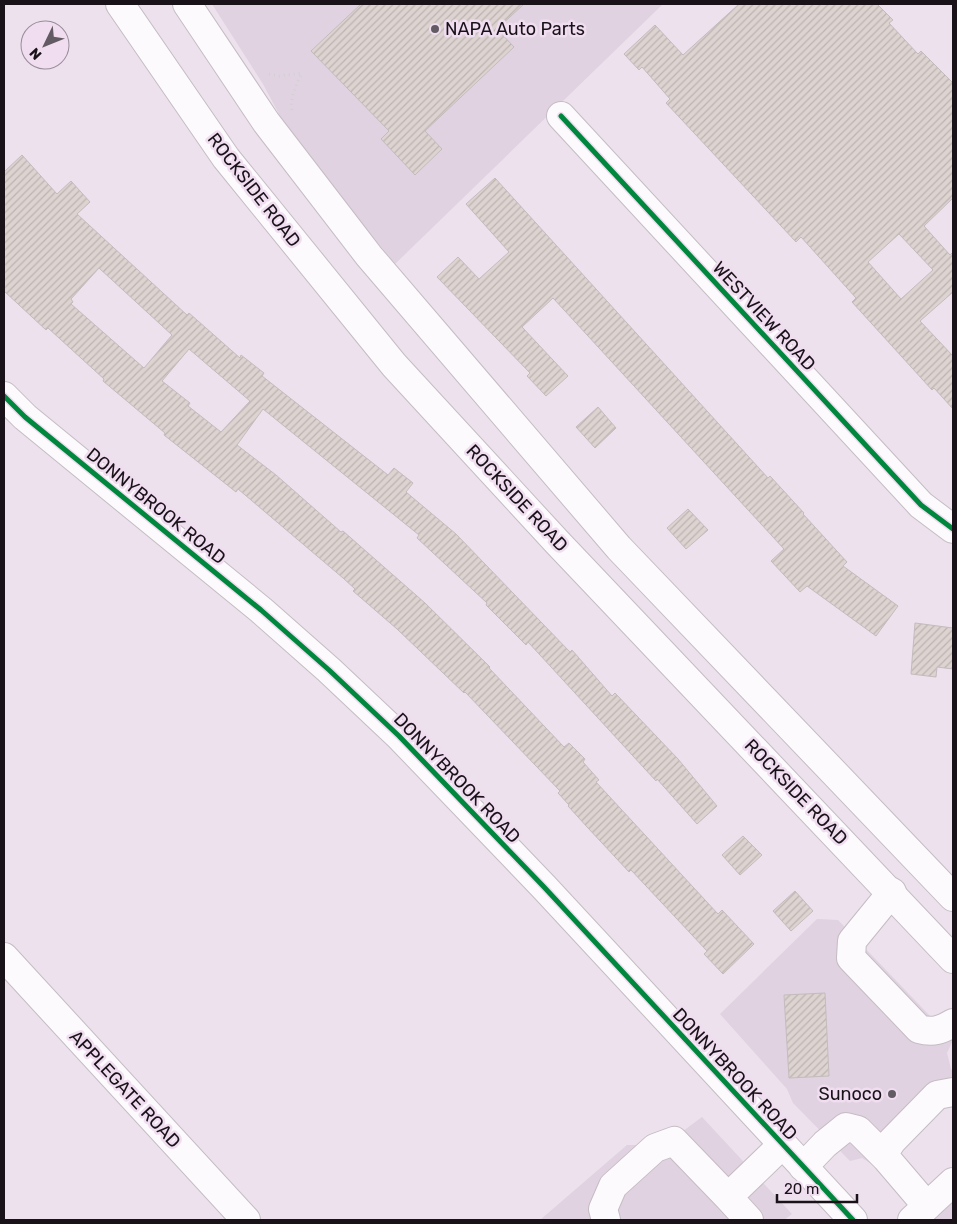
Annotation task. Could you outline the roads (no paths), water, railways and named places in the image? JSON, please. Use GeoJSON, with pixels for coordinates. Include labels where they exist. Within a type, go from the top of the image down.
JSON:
{"type":"FeatureCollection","features":[{"type":"Feature","properties":{"kind":"main road","name":"ROCKSIDE ROAD"},"geometry":{"type":"LineString","coordinates":[[120,4],[226,158],[394,366],[557,542],[892,892],[953,959]]}},
{"type":"Feature","properties":{"kind":"main road"},"geometry":{"type":"LineString","coordinates":[[187,4],[266,122],[366,252],[613,540],[952,892]]}},
{"type":"Feature","properties":{"kind":"main road","name":"WESTVIEW ROAD"},"geometry":{"type":"LineString","coordinates":[[561,116],[918,502],[953,529]]}},
{"type":"Feature","properties":{"kind":"main road","name":"DONNYBROOK ROAD"},"geometry":{"type":"LineString","coordinates":[[4,396],[26,417],[261,610],[330,670],[399,736],[544,887],[852,1220]]}},
{"type":"Feature","properties":{"kind":"main road"},"geometry":{"type":"LineString","coordinates":[[892,892],[852,942],[851,958],[919,1030],[939,1031],[953,1023]]}},
{"type":"Feature","properties":{"kind":"main road","name":"APPLEGATE ROAD"},"geometry":{"type":"LineString","coordinates":[[4,957],[235,1217]]}},
{"type":"Feature","properties":{"kind":"main road"},"geometry":{"type":"LineString","coordinates":[[886,1158],[886,1150],[892,1141],[937,1094],[953,1092]]}},
{"type":"Feature","properties":{"kind":"main road"},"geometry":{"type":"LineString","coordinates":[[803,1167],[840,1130],[851,1126],[858,1130],[886,1158],[920,1213],[953,1182]]}},
{"type":"Feature","properties":{"kind":"main road"},"geometry":{"type":"LineString","coordinates":[[606,1220],[603,1209],[613,1186],[654,1148],[674,1141],[749,1220]]}},
{"type":"Feature","properties":{"kind":"main road"},"geometry":{"type":"LineString","coordinates":[[728,1197],[782,1145]]}},
{"type":"Feature","properties":{"kind":"place","name":"NAPA Auto Parts"},"geometry":{"type":"Point","coordinates":[435,29]}},
{"type":"Feature","properties":{"kind":"place","name":"Sunoco"},"geometry":{"type":"Point","coordinates":[892,1094]}}]}
